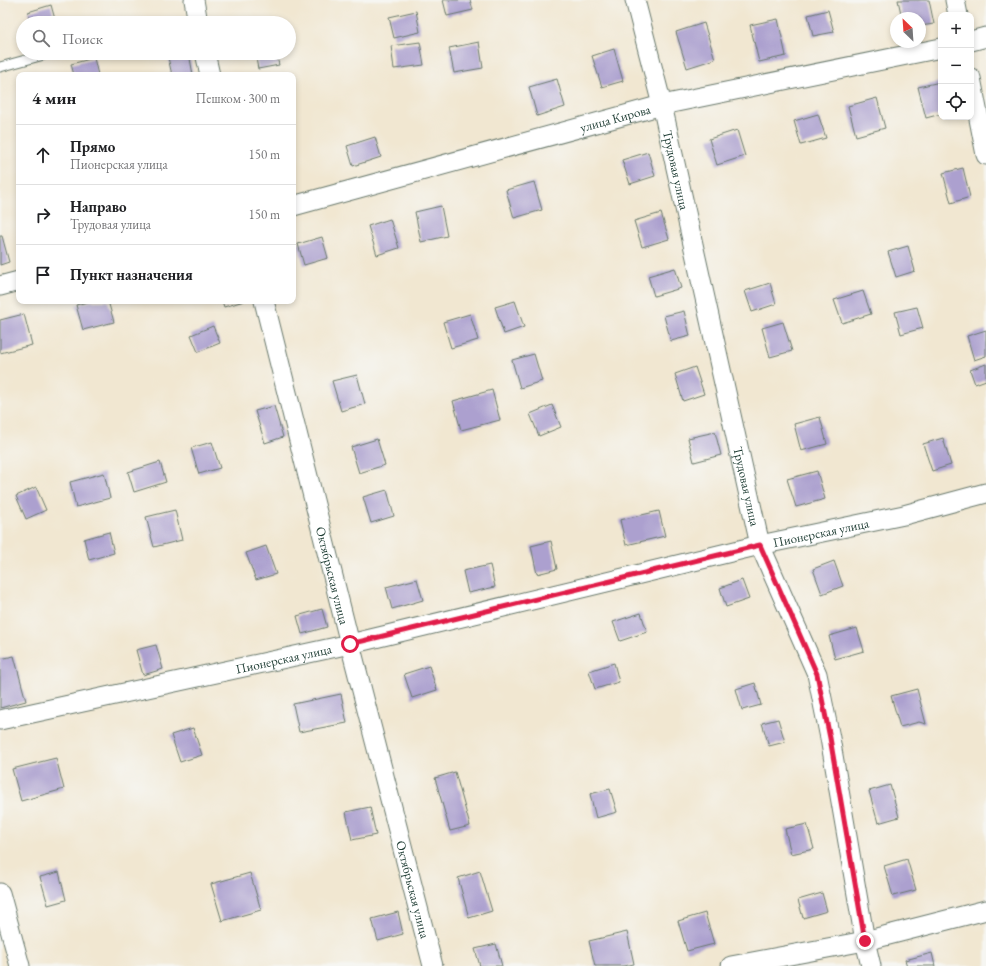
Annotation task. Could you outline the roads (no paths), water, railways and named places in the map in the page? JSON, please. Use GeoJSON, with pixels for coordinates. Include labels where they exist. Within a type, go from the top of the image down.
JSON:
{"type":"FeatureCollection","features":[{"type":"Feature","properties":{"kind":"street"},"geometry":{"type":"LineString","coordinates":[[194,0],[197,16]]}},
{"type":"Feature","properties":{"kind":"street","name":"Трудовая улица"},"geometry":{"type":"LineString","coordinates":[[636,0],[662,105],[760,545],[817,674],[830,738],[865,941],[871,966]]}},
{"type":"Feature","properties":{"kind":"street"},"geometry":{"type":"LineString","coordinates":[[955,0],[957,12]]}},
{"type":"Feature","properties":{"kind":"street"},"geometry":{"type":"LineString","coordinates":[[974,40],[986,37]]}},
{"type":"Feature","properties":{"kind":"street","name":"улица Кирова"},"geometry":{"type":"LineString","coordinates":[[296,205],[662,105],[938,49]]}},
{"type":"Feature","properties":{"kind":"street"},"geometry":{"type":"LineString","coordinates":[[207,60],[209,72]]}},
{"type":"Feature","properties":{"kind":"street"},"geometry":{"type":"LineString","coordinates":[[972,84],[986,155]]}},
{"type":"Feature","properties":{"kind":"street"},"geometry":{"type":"LineString","coordinates":[[0,286],[16,281]]}},
{"type":"Feature","properties":{"kind":"street","name":"Октябрьская улица"},"geometry":{"type":"LineString","coordinates":[[265,304],[432,966]]}},
{"type":"Feature","properties":{"kind":"street","name":"Пионерская улица"},"geometry":{"type":"LineString","coordinates":[[0,720],[350,644],[760,545],[904,515],[986,493]]}},
{"type":"Feature","properties":{"kind":"street"},"geometry":{"type":"LineString","coordinates":[[0,893],[20,966]]}},
{"type":"Feature","properties":{"kind":"street"},"geometry":{"type":"LineString","coordinates":[[731,966],[865,941],[986,910]]}},
{"type":"Feature","properties":{"kind":"lane"},"geometry":{"type":"LineString","coordinates":[[0,67],[26,60]]}}]}
